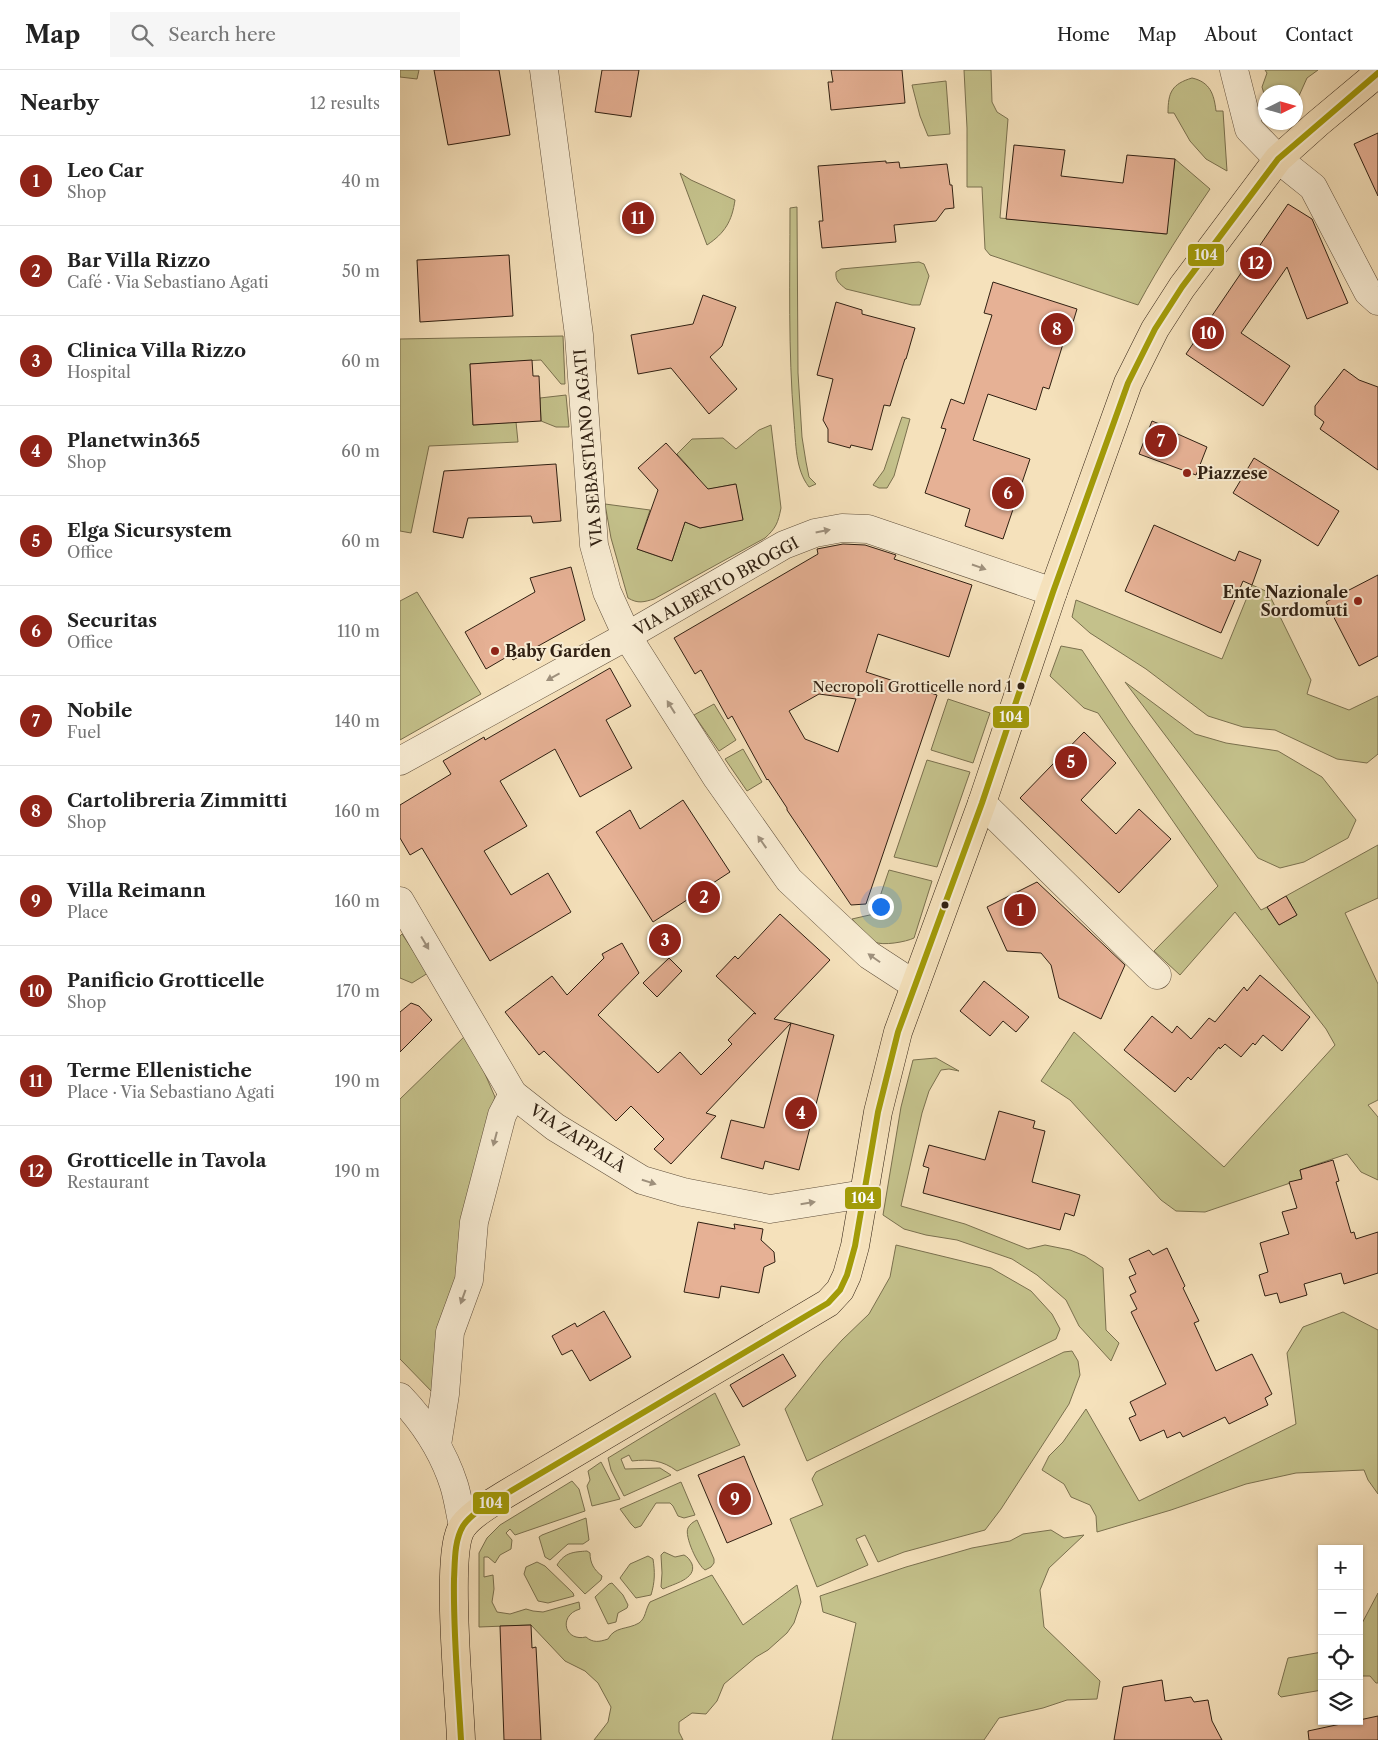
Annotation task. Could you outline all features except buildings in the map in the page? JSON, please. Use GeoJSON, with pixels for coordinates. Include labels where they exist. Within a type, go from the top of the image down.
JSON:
{"type":"FeatureCollection","features":[{"type":"Feature","properties":{"kind":"main road"},"geometry":{"type":"LineString","coordinates":[[462,1740],[455,1630],[455,1577],[457,1538],[463,1526],[506,1494],[828,1303],[840,1290],[847,1275],[855,1246],[878,1112],[898,1032],[982,803],[1053,592],[1128,383],[1155,329],[1182,287],[1278,159],[1378,73]]}},
{"type":"Feature","properties":{"kind":"main road"},"geometry":{"type":"LineString","coordinates":[[447,1740],[455,1630]]}},
{"type":"Feature","properties":{"kind":"street","name":"VIA SEBASTIANO AGATI"},"geometry":{"type":"LineString","coordinates":[[544,70],[580,335],[594,545],[608,592],[627,636],[716,778],[788,880],[869,955],[915,985]]}},
{"type":"Feature","properties":{"kind":"street"},"geometry":{"type":"LineString","coordinates":[[1234,70],[1249,129],[1278,159],[1313,187],[1368,292],[1378,302]]}},
{"type":"Feature","properties":{"kind":"street","name":"VIA ALBERTO BROGGI"},"geometry":{"type":"LineString","coordinates":[[400,761],[627,636],[784,545],[815,533],[842,528],[868,529],[1053,592]]}},
{"type":"Feature","properties":{"kind":"street"},"geometry":{"type":"LineString","coordinates":[[982,803],[1157,975]]}},
{"type":"Feature","properties":{"kind":"street","name":"VIA ZAPPALÀ"},"geometry":{"type":"LineString","coordinates":[[400,901],[513,1094],[555,1127],[642,1180],[683,1192],[770,1209],[864,1194]]}},
{"type":"Feature","properties":{"kind":"street"},"geometry":{"type":"LineString","coordinates":[[437,1445],[445,1394],[450,1332],[469,1280],[474,1222],[502,1114],[513,1094]]}},
{"type":"Feature","properties":{"kind":"street"},"geometry":{"type":"LineString","coordinates":[[400,1397],[419,1417],[437,1445],[454,1484],[463,1526]]}},
{"type":"Feature","properties":{"kind":"shaded area"},"geometry":{"type":"Polygon","coordinates":[[[400,70],[419,70],[417,79],[400,77],[400,70]]]}},
{"type":"Feature","properties":{"kind":"shaded area"},"geometry":{"type":"Polygon","coordinates":[[[964,70],[991,70],[992,102],[997,112],[1008,119],[1000,218],[1166,234],[1175,159],[1210,189],[1172,246],[1138,305],[990,255],[985,249],[982,187],[967,187],[967,128],[964,70]]]}},
{"type":"Feature","properties":{"kind":"shaded area"},"geometry":{"type":"Polygon","coordinates":[[[1265,70],[1318,70],[1307,78],[1303,87],[1303,85],[1263,85],[1267,73],[1265,70]]]}},
{"type":"Feature","properties":{"kind":"shaded area"},"geometry":{"type":"Polygon","coordinates":[[[1192,78],[1203,82],[1207,86],[1214,99],[1216,111],[1223,111],[1227,171],[1206,159],[1190,141],[1174,113],[1168,113],[1172,90],[1185,80],[1192,78]]]}},
{"type":"Feature","properties":{"kind":"shaded area"},"geometry":{"type":"Polygon","coordinates":[[[946,81],[950,134],[928,136],[920,116],[912,85],[946,81]]]}},
{"type":"Feature","properties":{"kind":"shaded area"},"geometry":{"type":"Polygon","coordinates":[[[680,173],[735,200],[727,226],[719,236],[707,245],[680,173]]]}},
{"type":"Feature","properties":{"kind":"shaded area"},"geometry":{"type":"Polygon","coordinates":[[[797,207],[798,373],[802,437],[809,477],[816,484],[809,487],[804,480],[797,456],[792,394],[790,208],[797,207]]]}},
{"type":"Feature","properties":{"kind":"shaded area"},"geometry":{"type":"Polygon","coordinates":[[[919,262],[924,264],[929,276],[920,305],[912,305],[846,289],[836,278],[836,272],[841,269],[919,262]]]}},
{"type":"Feature","properties":{"kind":"shaded area"},"geometry":{"type":"Polygon","coordinates":[[[563,336],[565,384],[561,384],[541,360],[470,364],[473,425],[516,422],[518,442],[429,446],[411,533],[400,531],[400,339],[563,336]]]}},
{"type":"Feature","properties":{"kind":"shaded area"},"geometry":{"type":"Polygon","coordinates":[[[566,395],[569,427],[556,427],[541,421],[540,398],[566,395]]]}},
{"type":"Feature","properties":{"kind":"shaded area"},"geometry":{"type":"Polygon","coordinates":[[[902,417],[910,419],[894,476],[887,488],[879,488],[873,485],[884,470],[902,417]]]}},
{"type":"Feature","properties":{"kind":"shaded area"},"geometry":{"type":"Polygon","coordinates":[[[771,425],[781,508],[778,521],[772,531],[765,538],[654,599],[641,602],[628,598],[611,538],[605,504],[650,510],[637,549],[672,561],[685,522],[700,528],[743,519],[735,484],[695,492],[692,476],[694,473],[677,454],[692,439],[723,438],[736,449],[759,430],[771,425]]]}},
{"type":"Feature","properties":{"kind":"shaded area"},"geometry":{"type":"Polygon","coordinates":[[[1252,585],[1268,592],[1311,680],[1307,694],[1349,710],[1378,696],[1378,754],[1367,763],[1337,759],[1275,730],[1243,727],[1208,716],[1146,669],[1090,633],[1072,617],[1076,600],[1222,659],[1252,585]]]}},
{"type":"Feature","properties":{"kind":"shaded area"},"geometry":{"type":"Polygon","coordinates":[[[417,592],[481,694],[400,740],[400,601],[417,592]]]}},
{"type":"Feature","properties":{"kind":"shaded area"},"geometry":{"type":"Polygon","coordinates":[[[1061,646],[1082,650],[1130,723],[1261,910],[1267,907],[1279,925],[1297,915],[1286,896],[1378,845],[1378,898],[1345,913],[1378,984],[1378,1100],[1368,1105],[1378,1117],[1378,1180],[1361,1172],[1347,1154],[1300,1170],[1302,1179],[1205,1212],[1176,1211],[1161,1200],[1070,1100],[1041,1081],[1074,1032],[1224,1167],[1335,1045],[1326,1029],[1235,912],[1180,975],[1154,951],[1218,886],[1098,713],[1084,708],[1050,676],[1061,646]]]}},
{"type":"Feature","properties":{"kind":"shaded area"},"geometry":{"type":"Polygon","coordinates":[[[1125,682],[1195,734],[1226,743],[1278,751],[1322,777],[1356,820],[1348,838],[1304,862],[1280,868],[1258,858],[1125,682]]]}},
{"type":"Feature","properties":{"kind":"shaded area"},"geometry":{"type":"Polygon","coordinates":[[[948,699],[990,713],[973,763],[931,750],[948,699]]]}},
{"type":"Feature","properties":{"kind":"shaded area"},"geometry":{"type":"Polygon","coordinates":[[[714,704],[736,740],[719,751],[694,715],[714,704]]]}},
{"type":"Feature","properties":{"kind":"shaded area"},"geometry":{"type":"Polygon","coordinates":[[[743,749],[762,782],[747,791],[725,759],[743,749]]]}},
{"type":"Feature","properties":{"kind":"shaded area"},"geometry":{"type":"Polygon","coordinates":[[[927,760],[970,772],[937,867],[894,857],[927,760]]]}},
{"type":"Feature","properties":{"kind":"shaded area"},"geometry":{"type":"Polygon","coordinates":[[[889,870],[932,881],[914,938],[883,944],[875,942],[868,937],[852,919],[874,914],[889,870]]]}},
{"type":"Feature","properties":{"kind":"shaded area"},"geometry":{"type":"Polygon","coordinates":[[[402,934],[428,973],[412,983],[400,978],[400,936],[402,934]]]}},
{"type":"Feature","properties":{"kind":"shaded area"},"geometry":{"type":"Polygon","coordinates":[[[466,1035],[495,1097],[487,1124],[462,1279],[436,1396],[400,1359],[400,1099],[466,1035]]]}},
{"type":"Feature","properties":{"kind":"shaded area"},"geometry":{"type":"Polygon","coordinates":[[[936,1058],[959,1071],[941,1070],[929,1091],[922,1113],[901,1206],[965,1224],[1028,1249],[1045,1245],[1070,1250],[1085,1256],[1103,1268],[1106,1330],[1119,1343],[1111,1361],[1079,1326],[1066,1300],[1037,1275],[1012,1259],[957,1240],[904,1229],[883,1215],[901,1107],[913,1060],[936,1058]]]}},
{"type":"Feature","properties":{"kind":"shaded area"},"geometry":{"type":"Polygon","coordinates":[[[896,1245],[991,1268],[1031,1291],[1052,1314],[1060,1329],[1056,1339],[807,1461],[785,1409],[823,1361],[869,1314],[890,1277],[896,1245]]]}},
{"type":"Feature","properties":{"kind":"shaded area"},"geometry":{"type":"Polygon","coordinates":[[[1343,1312],[1378,1330],[1378,1494],[1368,1480],[1364,1470],[1296,1473],[1246,1484],[1171,1510],[1097,1532],[1096,1516],[1090,1505],[1071,1497],[1064,1484],[1042,1470],[1049,1456],[1063,1442],[1086,1409],[1139,1501],[1296,1424],[1287,1353],[1303,1327],[1343,1312]]]}},
{"type":"Feature","properties":{"kind":"shaded area"},"geometry":{"type":"Polygon","coordinates":[[[1072,1351],[1078,1361],[1080,1375],[1069,1404],[1001,1509],[985,1530],[904,1552],[878,1562],[865,1535],[856,1539],[868,1565],[817,1587],[790,1519],[823,1505],[812,1479],[816,1472],[1064,1352],[1072,1351]]]}},
{"type":"Feature","properties":{"kind":"shaded area"},"geometry":{"type":"Polygon","coordinates":[[[715,1393],[740,1445],[677,1471],[656,1461],[632,1461],[629,1455],[621,1459],[625,1469],[660,1468],[671,1475],[624,1496],[611,1470],[608,1458],[715,1393]]]}},
{"type":"Feature","properties":{"kind":"shaded area"},"geometry":{"type":"Polygon","coordinates":[[[601,1462],[620,1499],[592,1506],[587,1486],[590,1480],[588,1471],[601,1462]]]}},
{"type":"Feature","properties":{"kind":"shaded area"},"geometry":{"type":"Polygon","coordinates":[[[572,1481],[579,1489],[585,1511],[515,1535],[510,1529],[506,1533],[512,1540],[511,1549],[500,1555],[495,1563],[488,1557],[484,1557],[484,1577],[493,1575],[494,1589],[492,1602],[497,1612],[510,1614],[526,1609],[543,1612],[579,1602],[580,1609],[573,1612],[569,1617],[566,1627],[573,1636],[599,1641],[608,1639],[618,1630],[639,1623],[643,1619],[650,1602],[712,1575],[743,1625],[797,1585],[801,1602],[794,1623],[787,1633],[724,1684],[717,1701],[706,1714],[692,1713],[679,1722],[679,1732],[683,1740],[594,1740],[608,1722],[611,1707],[598,1683],[585,1671],[565,1661],[531,1625],[479,1627],[479,1553],[487,1538],[500,1525],[572,1481]]]}},
{"type":"Feature","properties":{"kind":"shaded area"},"geometry":{"type":"Polygon","coordinates":[[[681,1482],[695,1515],[684,1518],[678,1516],[670,1503],[656,1503],[641,1526],[635,1528],[620,1509],[681,1482]]]}},
{"type":"Feature","properties":{"kind":"shaded area"},"geometry":{"type":"Polygon","coordinates":[[[586,1518],[589,1540],[583,1544],[568,1544],[550,1560],[545,1557],[539,1537],[586,1518]]]}},
{"type":"Feature","properties":{"kind":"shaded area"},"geometry":{"type":"Polygon","coordinates":[[[697,1520],[714,1559],[711,1567],[705,1570],[695,1557],[687,1532],[692,1523],[697,1520]]]}},
{"type":"Feature","properties":{"kind":"shaded area"},"geometry":{"type":"Polygon","coordinates":[[[1051,1530],[1064,1538],[1084,1535],[1049,1568],[1040,1590],[1044,1627],[1100,1681],[1097,1699],[1067,1700],[1043,1708],[999,1718],[984,1740],[832,1740],[856,1623],[823,1612],[820,1596],[906,1567],[972,1548],[1010,1541],[1023,1534],[1051,1530]]]}},
{"type":"Feature","properties":{"kind":"shaded area"},"geometry":{"type":"Polygon","coordinates":[[[587,1551],[590,1553],[593,1566],[602,1576],[601,1580],[585,1594],[557,1565],[567,1555],[574,1552],[587,1551]]]}},
{"type":"Feature","properties":{"kind":"shaded area"},"geometry":{"type":"Polygon","coordinates":[[[664,1552],[675,1557],[684,1555],[689,1559],[693,1569],[688,1577],[663,1589],[661,1587],[661,1555],[664,1552]]]}},
{"type":"Feature","properties":{"kind":"shaded area"},"geometry":{"type":"Polygon","coordinates":[[[648,1556],[653,1559],[654,1568],[651,1595],[636,1598],[620,1578],[630,1564],[648,1556]]]}},
{"type":"Feature","properties":{"kind":"shaded area"},"geometry":{"type":"Polygon","coordinates":[[[537,1562],[545,1566],[574,1596],[548,1603],[538,1601],[524,1574],[526,1567],[537,1562]]]}},
{"type":"Feature","properties":{"kind":"shaded area"},"geometry":{"type":"Polygon","coordinates":[[[612,1583],[623,1595],[628,1605],[627,1608],[618,1613],[616,1622],[608,1624],[595,1597],[612,1583]]]}},
{"type":"Feature","properties":{"kind":"shaded area"},"geometry":{"type":"Polygon","coordinates":[[[1378,1593],[1378,1683],[1370,1676],[1363,1676],[1363,1621],[1378,1593]]]}},
{"type":"Feature","properties":{"kind":"shaded area"},"geometry":{"type":"Polygon","coordinates":[[[1318,1653],[1318,1691],[1281,1697],[1278,1694],[1288,1658],[1318,1653]]]}},
{"type":"Feature","properties":{"kind":"transit line","name":"104"},"geometry":{"type":"LineString","coordinates":[[461,1740],[455,1639],[454,1579],[456,1545],[460,1532],[467,1521],[489,1504],[828,1303],[840,1290],[847,1275],[855,1246],[878,1112],[898,1032],[982,803],[1053,592],[1128,383],[1155,329],[1182,287],[1278,159],[1378,73]]}},
{"type":"Feature","properties":{"kind":"place","name":"Terme Ellenistiche"},"geometry":{"type":"Point","coordinates":[638,218]}},
{"type":"Feature","properties":{"kind":"place","name":"Grotticelle in Tavola"},"geometry":{"type":"Point","coordinates":[1256,263]}},
{"type":"Feature","properties":{"kind":"place","name":"Cartolibreria Zimmitti"},"geometry":{"type":"Point","coordinates":[1057,329]}},
{"type":"Feature","properties":{"kind":"place","name":"Panificio Grotticelle"},"geometry":{"type":"Point","coordinates":[1208,333]}},
{"type":"Feature","properties":{"kind":"place","name":"Nobile"},"geometry":{"type":"Point","coordinates":[1161,441]}},
{"type":"Feature","properties":{"kind":"place","name":"Piazzese"},"geometry":{"type":"Point","coordinates":[1187,473]}},
{"type":"Feature","properties":{"kind":"place","name":"Securitas"},"geometry":{"type":"Point","coordinates":[1008,493]}},
{"type":"Feature","properties":{"kind":"place","name":"Ente Nazionale Sordomuti"},"geometry":{"type":"Point","coordinates":[1358,601]}},
{"type":"Feature","properties":{"kind":"place","name":"Baby Garden"},"geometry":{"type":"Point","coordinates":[495,651]}},
{"type":"Feature","properties":{"kind":"place","name":"Necropoli Grotticelle nord 1"},"geometry":{"type":"Point","coordinates":[1021,686]}},
{"type":"Feature","properties":{"kind":"place","name":"Elga Sicursystem"},"geometry":{"type":"Point","coordinates":[1071,762]}},
{"type":"Feature","properties":{"kind":"place","name":"Bar Villa Rizzo"},"geometry":{"type":"Point","coordinates":[704,897]}},
{"type":"Feature","properties":{"kind":"place","name":"Leo Car"},"geometry":{"type":"Point","coordinates":[1020,910]}},
{"type":"Feature","properties":{"kind":"place","name":"Clinica Villa Rizzo"},"geometry":{"type":"Point","coordinates":[665,940]}},
{"type":"Feature","properties":{"kind":"place","name":"Planetwin365"},"geometry":{"type":"Point","coordinates":[801,1113]}},
{"type":"Feature","properties":{"kind":"place","name":"Villa Reimann"},"geometry":{"type":"Point","coordinates":[735,1499]}}]}
